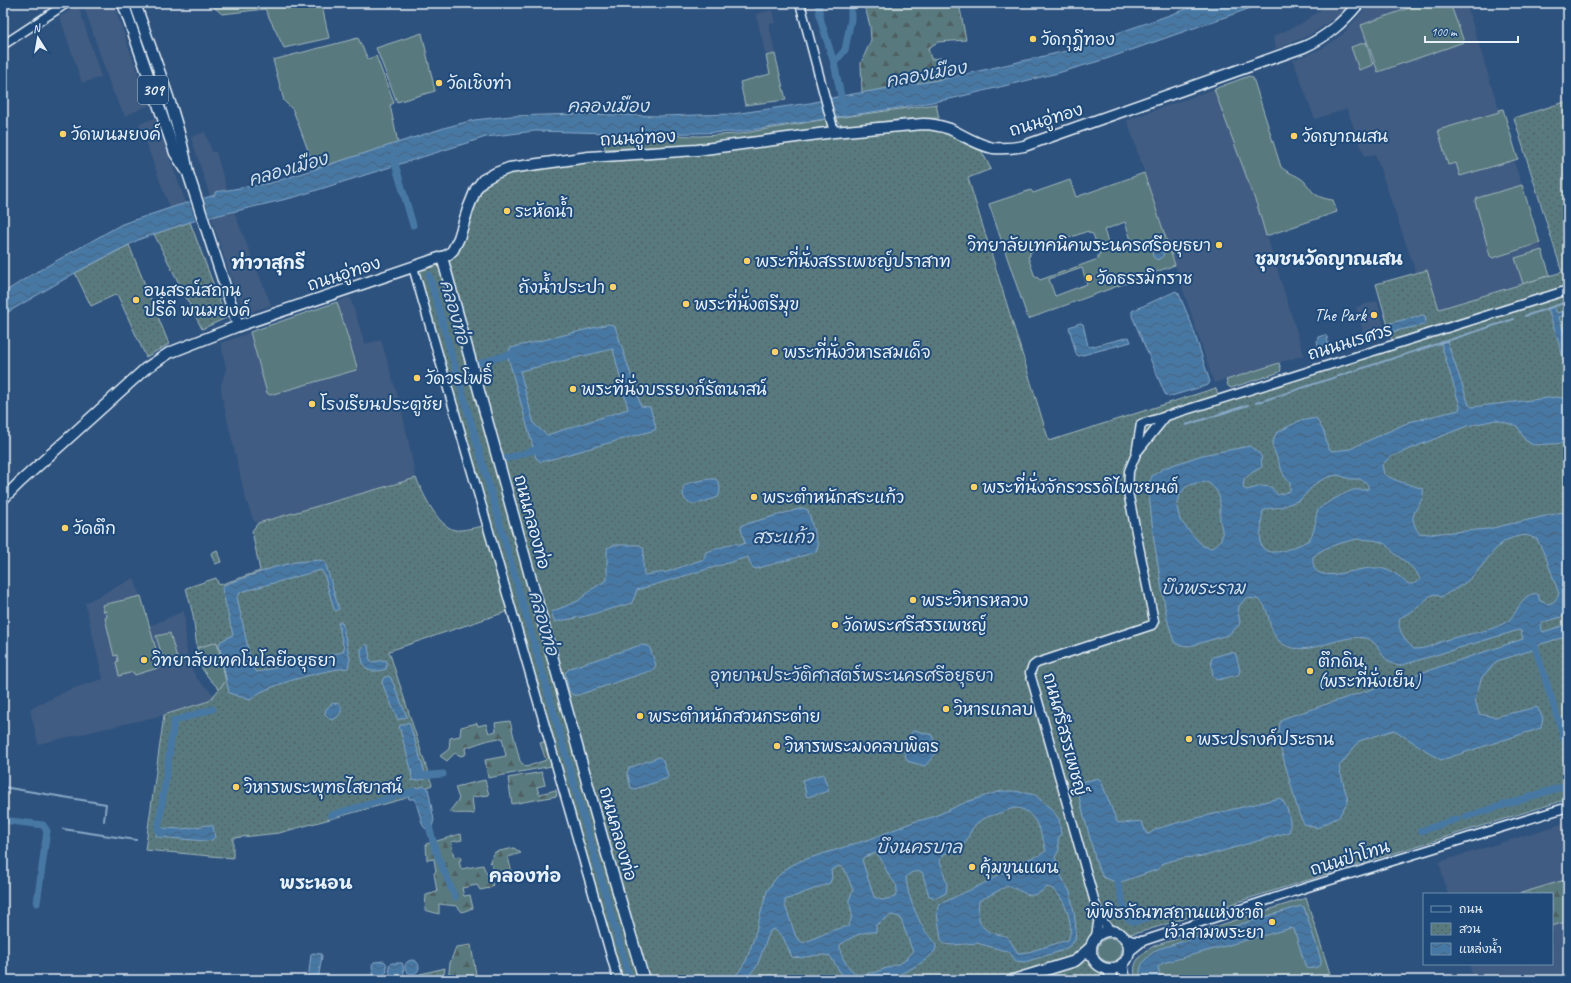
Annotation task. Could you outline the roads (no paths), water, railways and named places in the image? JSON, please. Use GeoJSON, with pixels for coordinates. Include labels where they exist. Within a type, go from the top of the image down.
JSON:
{"type":"FeatureCollection","features":[{"type":"Feature","properties":{"kind":"main road","name":"309"},"geometry":{"type":"LineString","coordinates":[[123,3],[175,153],[188,174]]}},
{"type":"Feature","properties":{"kind":"main road","name":"309"},"geometry":{"type":"LineString","coordinates":[[135,3],[184,149],[188,174],[238,326]]}},
{"type":"Feature","properties":{"kind":"main road","name":"ถนนอู่ทอง"},"geometry":{"type":"LineString","coordinates":[[3,499],[145,369],[169,353],[238,326],[442,257],[453,250],[460,238],[468,209],[476,189],[483,180],[509,168],[589,157],[697,150],[833,128],[923,124],[936,124],[993,148],[1010,149],[1024,146],[1304,47],[1320,40],[1338,26],[1359,3]]}},
{"type":"Feature","properties":{"kind":"main road","name":"ถนนคลองท่อ"},"geometry":{"type":"LineString","coordinates":[[442,257],[606,851],[644,980]]}},
{"type":"Feature","properties":{"kind":"main road"},"geometry":{"type":"LineString","coordinates":[[1075,961],[1090,947],[1096,936],[1103,932],[1111,931],[1119,933],[1125,938],[1128,945],[1128,953],[1122,964],[1113,969],[1108,969],[1102,968],[1095,963],[1091,956],[1090,947]]}},
{"type":"Feature","properties":{"kind":"main road"},"geometry":{"type":"LineString","coordinates":[[1013,980],[1075,961],[1095,963]]}},
{"type":"Feature","properties":{"kind":"main road"},"geometry":{"type":"LineString","coordinates":[[1122,964],[1125,980]]}},
{"type":"Feature","properties":{"kind":"main road"},"geometry":{"type":"LineString","coordinates":[[1108,969],[1113,980]]}},
{"type":"Feature","properties":{"kind":"street"},"geometry":{"type":"LineString","coordinates":[[3,45],[67,3]]}},
{"type":"Feature","properties":{"kind":"street"},"geometry":{"type":"LineString","coordinates":[[800,3],[833,128]]}},
{"type":"Feature","properties":{"kind":"street"},"geometry":{"type":"LineString","coordinates":[[413,267],[618,980]]}},
{"type":"Feature","properties":{"kind":"street","name":"ถนนนเรศวร"},"geometry":{"type":"LineString","coordinates":[[1141,424],[1568,290]]}},
{"type":"Feature","properties":{"kind":"street","name":"ถนนศรีสรรเพชญ์"},"geometry":{"type":"LineString","coordinates":[[1136,454],[1168,415]]}},
{"type":"Feature","properties":{"kind":"street","name":"ถนนศรีสรรเพชญ์"},"geometry":{"type":"LineString","coordinates":[[1096,936],[1099,917],[1030,673],[1032,666],[1037,663],[1152,625],[1154,621],[1128,492],[1129,471],[1136,454],[1141,424]]}},
{"type":"Feature","properties":{"kind":"street","name":"ถนนป่าโทน"},"geometry":{"type":"LineString","coordinates":[[1125,938],[1133,941],[1143,941],[1311,886],[1568,807]]}},
{"type":"Feature","properties":{"kind":"street","name":"ถนนศรีสรรเพชญ์"},"geometry":{"type":"LineString","coordinates":[[1099,917],[1111,931]]}},
{"type":"Feature","properties":{"kind":"street","name":"ถนนป่าโทน"},"geometry":{"type":"LineString","coordinates":[[1128,953],[1143,941]]}},
{"type":"Feature","properties":{"kind":"water"},"geometry":{"type":"Polygon","coordinates":[[[1204,3],[1265,3],[1106,59],[1058,73],[950,99],[892,109],[738,132],[653,134],[535,131],[486,137],[295,197],[190,222],[140,239],[75,273],[3,315],[3,293],[31,275],[122,224],[215,195],[215,192],[271,183],[447,127],[474,120],[511,116],[578,114],[660,116],[733,114],[810,103],[841,96],[944,79],[1066,51],[1204,3]]]}},
{"type":"Feature","properties":{"kind":"water"},"geometry":{"type":"Polygon","coordinates":[[[1158,248],[1162,250],[1164,254],[1162,258],[1158,260],[1154,258],[1152,254],[1154,250],[1158,248]]]}},
{"type":"Feature","properties":{"kind":"water"},"geometry":{"type":"Polygon","coordinates":[[[1176,291],[1179,294],[1192,325],[1210,382],[1208,385],[1168,397],[1165,394],[1132,316],[1132,311],[1176,291]]]}},
{"type":"Feature","properties":{"kind":"water"},"geometry":{"type":"Polygon","coordinates":[[[1554,307],[1557,313],[1563,311],[1568,313],[1568,319],[1565,315],[1559,317],[1568,345],[1568,373],[1548,309],[1554,307]]]}},
{"type":"Feature","properties":{"kind":"water"},"geometry":{"type":"Polygon","coordinates":[[[1423,315],[1425,316],[1426,322],[1424,325],[1390,332],[1388,325],[1390,323],[1423,315]]]}},
{"type":"Feature","properties":{"kind":"water"},"geometry":{"type":"Polygon","coordinates":[[[1080,323],[1083,324],[1088,346],[1090,347],[1129,337],[1131,342],[1079,356],[1076,354],[1069,327],[1080,323]]]}},
{"type":"Feature","properties":{"kind":"water"},"geometry":{"type":"Polygon","coordinates":[[[609,324],[615,326],[641,406],[650,407],[656,427],[655,430],[541,462],[536,458],[508,357],[510,348],[609,324]],[[613,349],[520,371],[534,424],[547,435],[628,409],[613,349]]]}},
{"type":"Feature","properties":{"kind":"water"},"geometry":{"type":"Polygon","coordinates":[[[1325,335],[1327,337],[1329,349],[1321,351],[1317,339],[1318,337],[1325,335]]]}},
{"type":"Feature","properties":{"kind":"water","name":"บึงพระราม"},"geometry":{"type":"Polygon","coordinates":[[[1447,341],[1469,405],[1472,407],[1556,397],[1568,399],[1568,443],[1533,445],[1525,440],[1517,426],[1496,420],[1467,426],[1390,457],[1382,465],[1384,474],[1398,481],[1423,489],[1423,496],[1413,519],[1419,533],[1429,534],[1488,529],[1568,511],[1568,615],[1541,623],[1540,625],[1543,632],[1568,624],[1568,636],[1541,644],[1533,650],[1497,661],[1482,677],[1475,699],[1479,714],[1495,717],[1537,707],[1543,718],[1541,728],[1441,760],[1394,730],[1359,741],[1339,767],[1348,801],[1339,817],[1317,828],[1304,824],[1299,814],[1278,739],[1280,722],[1285,718],[1523,639],[1521,631],[1519,630],[1399,666],[1392,664],[1387,660],[1375,643],[1365,638],[1344,639],[1310,648],[1299,649],[1288,647],[1276,638],[1270,625],[1267,611],[1263,604],[1257,599],[1246,598],[1239,606],[1239,625],[1228,635],[1190,646],[1179,645],[1174,642],[1167,619],[1154,541],[1148,486],[1152,476],[1164,468],[1202,455],[1250,446],[1261,455],[1262,467],[1244,479],[1243,488],[1247,490],[1261,486],[1271,487],[1278,495],[1290,491],[1290,483],[1284,476],[1272,445],[1276,433],[1299,421],[1316,418],[1324,432],[1328,448],[1332,451],[1350,449],[1409,422],[1459,410],[1460,406],[1441,344],[1442,342],[1447,341]],[[1338,475],[1328,477],[1316,483],[1300,500],[1281,507],[1263,511],[1260,539],[1263,548],[1267,551],[1279,552],[1293,548],[1309,540],[1313,533],[1317,512],[1320,508],[1345,493],[1353,490],[1368,489],[1368,485],[1360,479],[1350,479],[1338,475]],[[1207,482],[1187,486],[1180,494],[1177,507],[1180,520],[1203,546],[1212,548],[1219,542],[1222,536],[1220,499],[1216,490],[1207,482]],[[1526,535],[1507,540],[1494,551],[1473,576],[1462,585],[1441,597],[1435,594],[1430,596],[1417,608],[1400,618],[1399,626],[1401,631],[1405,639],[1414,649],[1425,648],[1448,639],[1484,631],[1501,625],[1512,617],[1524,599],[1533,594],[1538,594],[1540,601],[1549,604],[1555,601],[1559,594],[1546,558],[1537,539],[1526,535]],[[1357,539],[1322,550],[1313,557],[1314,566],[1318,572],[1326,574],[1341,574],[1364,569],[1379,568],[1394,573],[1408,584],[1414,584],[1420,580],[1413,568],[1385,544],[1379,541],[1357,539]]]}},
{"type":"Feature","properties":{"kind":"water"},"geometry":{"type":"Polygon","coordinates":[[[716,479],[718,481],[720,492],[718,497],[700,503],[689,503],[683,495],[683,487],[689,483],[716,479]]]}},
{"type":"Feature","properties":{"kind":"water","name":"สระแก้ว"},"geometry":{"type":"Polygon","coordinates":[[[803,508],[808,510],[818,546],[816,552],[755,569],[751,566],[748,557],[637,590],[632,603],[586,616],[555,622],[551,612],[578,601],[592,589],[607,580],[607,548],[614,545],[640,545],[644,549],[644,575],[667,572],[704,559],[706,552],[735,543],[740,545],[745,543],[741,529],[742,525],[803,508]]]}},
{"type":"Feature","properties":{"kind":"water"},"geometry":{"type":"Polygon","coordinates":[[[320,560],[325,562],[339,609],[336,611],[334,609],[324,574],[321,570],[241,592],[237,597],[252,667],[257,672],[343,652],[344,649],[338,623],[342,622],[350,659],[348,668],[328,671],[293,680],[261,692],[250,700],[229,693],[219,644],[221,641],[233,635],[222,589],[224,585],[275,567],[296,562],[320,560]]]}},
{"type":"Feature","properties":{"kind":"water"},"geometry":{"type":"Polygon","coordinates":[[[365,645],[368,645],[370,660],[373,662],[386,660],[386,669],[374,671],[366,668],[361,649],[365,645]]]}},
{"type":"Feature","properties":{"kind":"water"},"geometry":{"type":"Polygon","coordinates":[[[641,645],[649,646],[656,665],[653,670],[578,695],[573,695],[569,691],[565,673],[570,668],[641,645]]]}},
{"type":"Feature","properties":{"kind":"water"},"geometry":{"type":"Polygon","coordinates":[[[1231,652],[1236,654],[1240,671],[1238,675],[1217,680],[1213,677],[1211,660],[1213,657],[1231,652]]]}},
{"type":"Feature","properties":{"kind":"water"},"geometry":{"type":"Polygon","coordinates":[[[388,676],[391,678],[407,717],[398,720],[382,683],[383,678],[388,676]]]}},
{"type":"Feature","properties":{"kind":"water"},"geometry":{"type":"Polygon","coordinates":[[[333,703],[339,704],[342,708],[338,716],[331,720],[325,714],[326,709],[333,703]]]}},
{"type":"Feature","properties":{"kind":"water"},"geometry":{"type":"Polygon","coordinates":[[[409,722],[426,779],[412,781],[411,769],[399,726],[409,722]]]}},
{"type":"Feature","properties":{"kind":"water"},"geometry":{"type":"Polygon","coordinates":[[[914,730],[932,735],[937,752],[925,766],[907,761],[902,744],[914,730]]]}},
{"type":"Feature","properties":{"kind":"water"},"geometry":{"type":"Polygon","coordinates":[[[659,757],[663,760],[668,776],[666,779],[635,789],[631,788],[627,772],[629,768],[659,757]]]}},
{"type":"Feature","properties":{"kind":"water"},"geometry":{"type":"Polygon","coordinates":[[[823,774],[829,791],[807,797],[802,780],[823,774]]]}},
{"type":"Feature","properties":{"kind":"water"},"geometry":{"type":"Polygon","coordinates":[[[1098,778],[1101,781],[1117,822],[1142,822],[1146,833],[1149,834],[1156,829],[1180,822],[1280,798],[1289,814],[1289,832],[1205,856],[1183,858],[1163,863],[1159,869],[1121,882],[1113,881],[1103,877],[1097,865],[1076,786],[1078,783],[1098,778]]]}},
{"type":"Feature","properties":{"kind":"water"},"geometry":{"type":"Polygon","coordinates":[[[425,786],[428,788],[434,820],[432,827],[426,829],[423,826],[415,799],[409,799],[407,792],[412,789],[425,786]]]}},
{"type":"Feature","properties":{"kind":"water","name":"บึงนครบาล"},"geometry":{"type":"Polygon","coordinates":[[[1001,791],[1015,791],[1035,795],[1050,808],[1059,819],[1061,834],[1058,839],[1059,850],[1055,857],[1060,874],[1070,892],[1074,912],[1076,929],[1075,940],[1071,945],[1061,951],[1025,962],[1016,961],[1009,952],[977,943],[953,945],[944,944],[941,939],[937,913],[940,904],[987,882],[1020,862],[1040,855],[1046,851],[1040,831],[1033,818],[1022,809],[1015,808],[979,821],[972,829],[962,847],[944,854],[940,860],[947,885],[946,893],[936,898],[929,896],[922,872],[913,872],[906,877],[908,891],[915,912],[925,931],[933,939],[936,946],[935,951],[923,962],[888,979],[848,980],[840,972],[830,956],[820,955],[802,958],[792,957],[783,937],[774,929],[770,931],[757,966],[745,980],[733,980],[746,961],[767,891],[776,878],[787,868],[800,861],[873,838],[913,822],[933,817],[966,802],[1001,791]],[[876,853],[864,857],[862,860],[874,897],[882,900],[895,897],[897,889],[895,883],[887,872],[880,858],[876,853]],[[839,866],[831,870],[832,877],[830,883],[785,900],[785,905],[796,937],[803,943],[833,930],[849,926],[852,915],[849,900],[853,890],[844,868],[839,866]],[[1007,886],[979,901],[979,917],[983,927],[992,933],[1007,936],[1018,953],[1028,952],[1068,940],[1070,934],[1069,918],[1063,901],[1053,889],[1047,887],[1041,892],[1031,895],[1007,886]],[[891,915],[876,925],[876,932],[861,934],[840,945],[841,953],[845,962],[857,975],[876,972],[903,962],[913,952],[900,917],[891,915]]]}},
{"type":"Feature","properties":{"kind":"water"},"geometry":{"type":"Polygon","coordinates":[[[208,825],[213,826],[215,837],[212,840],[206,841],[157,837],[156,835],[156,829],[160,828],[183,829],[208,825]]]}},
{"type":"Feature","properties":{"kind":"water"},"geometry":{"type":"Polygon","coordinates":[[[1301,906],[1304,907],[1321,960],[1321,964],[1318,966],[1306,968],[1294,929],[1291,928],[1163,963],[1158,967],[1161,980],[1141,980],[1141,966],[1146,958],[1158,949],[1301,906]]]}},
{"type":"Feature","properties":{"kind":"water"},"geometry":{"type":"Polygon","coordinates":[[[311,954],[321,954],[322,956],[318,980],[308,980],[311,954]]]}},
{"type":"Feature","properties":{"kind":"water"},"geometry":{"type":"Polygon","coordinates":[[[412,960],[417,962],[419,967],[417,972],[412,974],[407,972],[405,967],[407,962],[412,960]]]}},
{"type":"Feature","properties":{"kind":"water"},"geometry":{"type":"Polygon","coordinates":[[[384,961],[386,963],[387,972],[383,975],[374,976],[372,965],[374,962],[384,961]]]}},
{"type":"Feature","properties":{"kind":"water"},"geometry":{"type":"Polygon","coordinates":[[[392,963],[402,963],[404,975],[400,977],[393,977],[390,975],[389,965],[392,963]]]}},
{"type":"Feature","properties":{"kind":"waterway"},"geometry":{"type":"LineString","coordinates":[[818,3],[821,21],[834,63],[843,105]]}},
{"type":"Feature","properties":{"kind":"waterway"},"geometry":{"type":"LineString","coordinates":[[834,63],[845,50],[851,19],[851,7]]}},
{"type":"Feature","properties":{"kind":"waterway","name":"คลองท่อ"},"geometry":{"type":"LineString","coordinates":[[393,157],[413,225]]}},
{"type":"Feature","properties":{"kind":"waterway","name":"คลองท่อ"},"geometry":{"type":"LineString","coordinates":[[429,275],[630,980]]}},
{"type":"Feature","properties":{"kind":"waterway"},"geometry":{"type":"LineString","coordinates":[[1525,316],[1567,302]]}},
{"type":"Feature","properties":{"kind":"waterway"},"geometry":{"type":"LineString","coordinates":[[1256,403],[1514,319]]}},
{"type":"Feature","properties":{"kind":"waterway"},"geometry":{"type":"LineString","coordinates":[[480,363],[514,353]]}},
{"type":"Feature","properties":{"kind":"waterway"},"geometry":{"type":"LineString","coordinates":[[1186,425],[1248,405]]}},
{"type":"Feature","properties":{"kind":"waterway"},"geometry":{"type":"LineString","coordinates":[[505,459],[541,448]]}},
{"type":"Feature","properties":{"kind":"waterway"},"geometry":{"type":"LineString","coordinates":[[1533,640],[1568,751]]}},
{"type":"Feature","properties":{"kind":"waterway"},"geometry":{"type":"LineString","coordinates":[[164,832],[158,831],[174,721],[213,709]]}},
{"type":"Feature","properties":{"kind":"waterway"},"geometry":{"type":"LineString","coordinates":[[418,776],[443,774]]}},
{"type":"Feature","properties":{"kind":"waterway"},"geometry":{"type":"LineString","coordinates":[[1465,817],[1568,785]]}},
{"type":"Feature","properties":{"kind":"waterway"},"geometry":{"type":"LineString","coordinates":[[3,787],[106,804],[104,821]]}},
{"type":"Feature","properties":{"kind":"waterway"},"geometry":{"type":"LineString","coordinates":[[400,795],[415,791]]}},
{"type":"Feature","properties":{"kind":"waterway"},"geometry":{"type":"LineString","coordinates":[[377,802],[393,797]]}},
{"type":"Feature","properties":{"kind":"waterway"},"geometry":{"type":"LineString","coordinates":[[331,815],[373,803]]}},
{"type":"Feature","properties":{"kind":"waterway"},"geometry":{"type":"LineString","coordinates":[[427,819],[436,852],[455,897]]}},
{"type":"Feature","properties":{"kind":"waterway"},"geometry":{"type":"LineString","coordinates":[[1421,831],[1457,819]]}},
{"type":"Feature","properties":{"kind":"waterway"},"geometry":{"type":"LineString","coordinates":[[3,820],[43,825],[47,831],[37,903]]}},
{"type":"Feature","properties":{"kind":"waterway"},"geometry":{"type":"LineString","coordinates":[[63,829],[136,840]]}},
{"type":"Feature","properties":{"kind":"waterway"},"geometry":{"type":"LineString","coordinates":[[1115,873],[1127,918],[1135,922],[1166,912]]}},
{"type":"Feature","properties":{"kind":"place","name":"วัดกุฎีทอง"},"geometry":{"type":"Point","coordinates":[1033,39]}},
{"type":"Feature","properties":{"kind":"place","name":"วัดเชิงท่า"},"geometry":{"type":"Point","coordinates":[439,83]}},
{"type":"Feature","properties":{"kind":"place","name":"วัดพนมยงค์"},"geometry":{"type":"Point","coordinates":[63,134]}},
{"type":"Feature","properties":{"kind":"place","name":"วัดญาณเสน"},"geometry":{"type":"Point","coordinates":[1294,136]}},
{"type":"Feature","properties":{"kind":"place","name":"ระหัดน้ำ"},"geometry":{"type":"Point","coordinates":[507,211]}},
{"type":"Feature","properties":{"kind":"place","name":"วิทยาลัยเทคนิคพระนครศรีอยุธยา"},"geometry":{"type":"Point","coordinates":[1219,245]}},
{"type":"Feature","properties":{"kind":"place","name":"พระที่นั่งสรรเพชญ์ปราสาท"},"geometry":{"type":"Point","coordinates":[747,261]}},
{"type":"Feature","properties":{"kind":"place","name":"วัดธรรมิกราช"},"geometry":{"type":"Point","coordinates":[1089,278]}},
{"type":"Feature","properties":{"kind":"place","name":"ถังน้ำประปา"},"geometry":{"type":"Point","coordinates":[613,287]}},
{"type":"Feature","properties":{"kind":"place","name":"อนุสรณ์สถาน ปรีดี พนมยงค์"},"geometry":{"type":"Point","coordinates":[136,300]}},
{"type":"Feature","properties":{"kind":"place","name":"พระที่นั่งตรีมุข"},"geometry":{"type":"Point","coordinates":[686,304]}},
{"type":"Feature","properties":{"kind":"place","name":"The Park"},"geometry":{"type":"Point","coordinates":[1374,315]}},
{"type":"Feature","properties":{"kind":"place","name":"พระที่นั่งวิหารสมเด็จ"},"geometry":{"type":"Point","coordinates":[775,352]}},
{"type":"Feature","properties":{"kind":"place","name":"วัดวรโพธิ์"},"geometry":{"type":"Point","coordinates":[417,378]}},
{"type":"Feature","properties":{"kind":"place","name":"พระที่นั่งบรรยงก์รัตนาสน์"},"geometry":{"type":"Point","coordinates":[573,389]}},
{"type":"Feature","properties":{"kind":"place","name":"โรงเรียนประตูชัย"},"geometry":{"type":"Point","coordinates":[312,404]}},
{"type":"Feature","properties":{"kind":"place","name":"พระที่นั่งจักรวรรดิไพชยนต์"},"geometry":{"type":"Point","coordinates":[974,487]}},
{"type":"Feature","properties":{"kind":"place","name":"พระตำหนักสระแก้ว"},"geometry":{"type":"Point","coordinates":[754,497]}},
{"type":"Feature","properties":{"kind":"place","name":"วัดตึก"},"geometry":{"type":"Point","coordinates":[65,528]}},
{"type":"Feature","properties":{"kind":"place","name":"พระวิหารหลวง"},"geometry":{"type":"Point","coordinates":[913,600]}},
{"type":"Feature","properties":{"kind":"place","name":"วัดพระศรีสรรเพชญ์"},"geometry":{"type":"Point","coordinates":[835,625]}},
{"type":"Feature","properties":{"kind":"place","name":"วิทยาลัยเทคโนโลยีอยุธยา"},"geometry":{"type":"Point","coordinates":[144,660]}},
{"type":"Feature","properties":{"kind":"place","name":"ตึกดิน (พระที่นั่งเย็น)"},"geometry":{"type":"Point","coordinates":[1310,671]}},
{"type":"Feature","properties":{"kind":"place","name":"วิหารแกลบ"},"geometry":{"type":"Point","coordinates":[946,709]}},
{"type":"Feature","properties":{"kind":"place","name":"พระตำหนักสวนกระต่าย"},"geometry":{"type":"Point","coordinates":[640,716]}},
{"type":"Feature","properties":{"kind":"place","name":"พระปรางค์ประธาน"},"geometry":{"type":"Point","coordinates":[1189,739]}},
{"type":"Feature","properties":{"kind":"place","name":"วิหารพระมงคลบพิตร"},"geometry":{"type":"Point","coordinates":[777,746]}},
{"type":"Feature","properties":{"kind":"place","name":"วิหารพระพุทธไสยาสน์"},"geometry":{"type":"Point","coordinates":[236,787]}},
{"type":"Feature","properties":{"kind":"place","name":"คุ้มขุนแผน"},"geometry":{"type":"Point","coordinates":[972,867]}},
{"type":"Feature","properties":{"kind":"place","name":"พิพิธภัณฑสถานแห่งชาติ เจ้าสามพระยา"},"geometry":{"type":"Point","coordinates":[1272,922]}},
{"type":"Feature","properties":{"kind":"district","name":"ชุมชนวัดญาณเสน"},"geometry":{"type":"Point","coordinates":[1329,259]}},
{"type":"Feature","properties":{"kind":"district","name":"ท่าวาสุกรี"},"geometry":{"type":"Point","coordinates":[268,263]}},
{"type":"Feature","properties":{"kind":"district","name":"คลองท่อ"},"geometry":{"type":"Point","coordinates":[525,876]}},
{"type":"Feature","properties":{"kind":"district","name":"พระนอน"},"geometry":{"type":"Point","coordinates":[316,883]}},
{"type":"Feature","properties":{"kind":"water label","name":"คลองเมือง"},"geometry":{"type":"Point","coordinates":[926,74]}},
{"type":"Feature","properties":{"kind":"water label","name":"คลองเมือง"},"geometry":{"type":"Point","coordinates":[608,106]}},
{"type":"Feature","properties":{"kind":"water label","name":"คลองเมือง"},"geometry":{"type":"Point","coordinates":[288,169]}},
{"type":"Feature","properties":{"kind":"park label","name":"อุทยานประวัติศาสตร์พระนครศรีอยุธยา"},"geometry":{"type":"Point","coordinates":[852,675]}}]}
